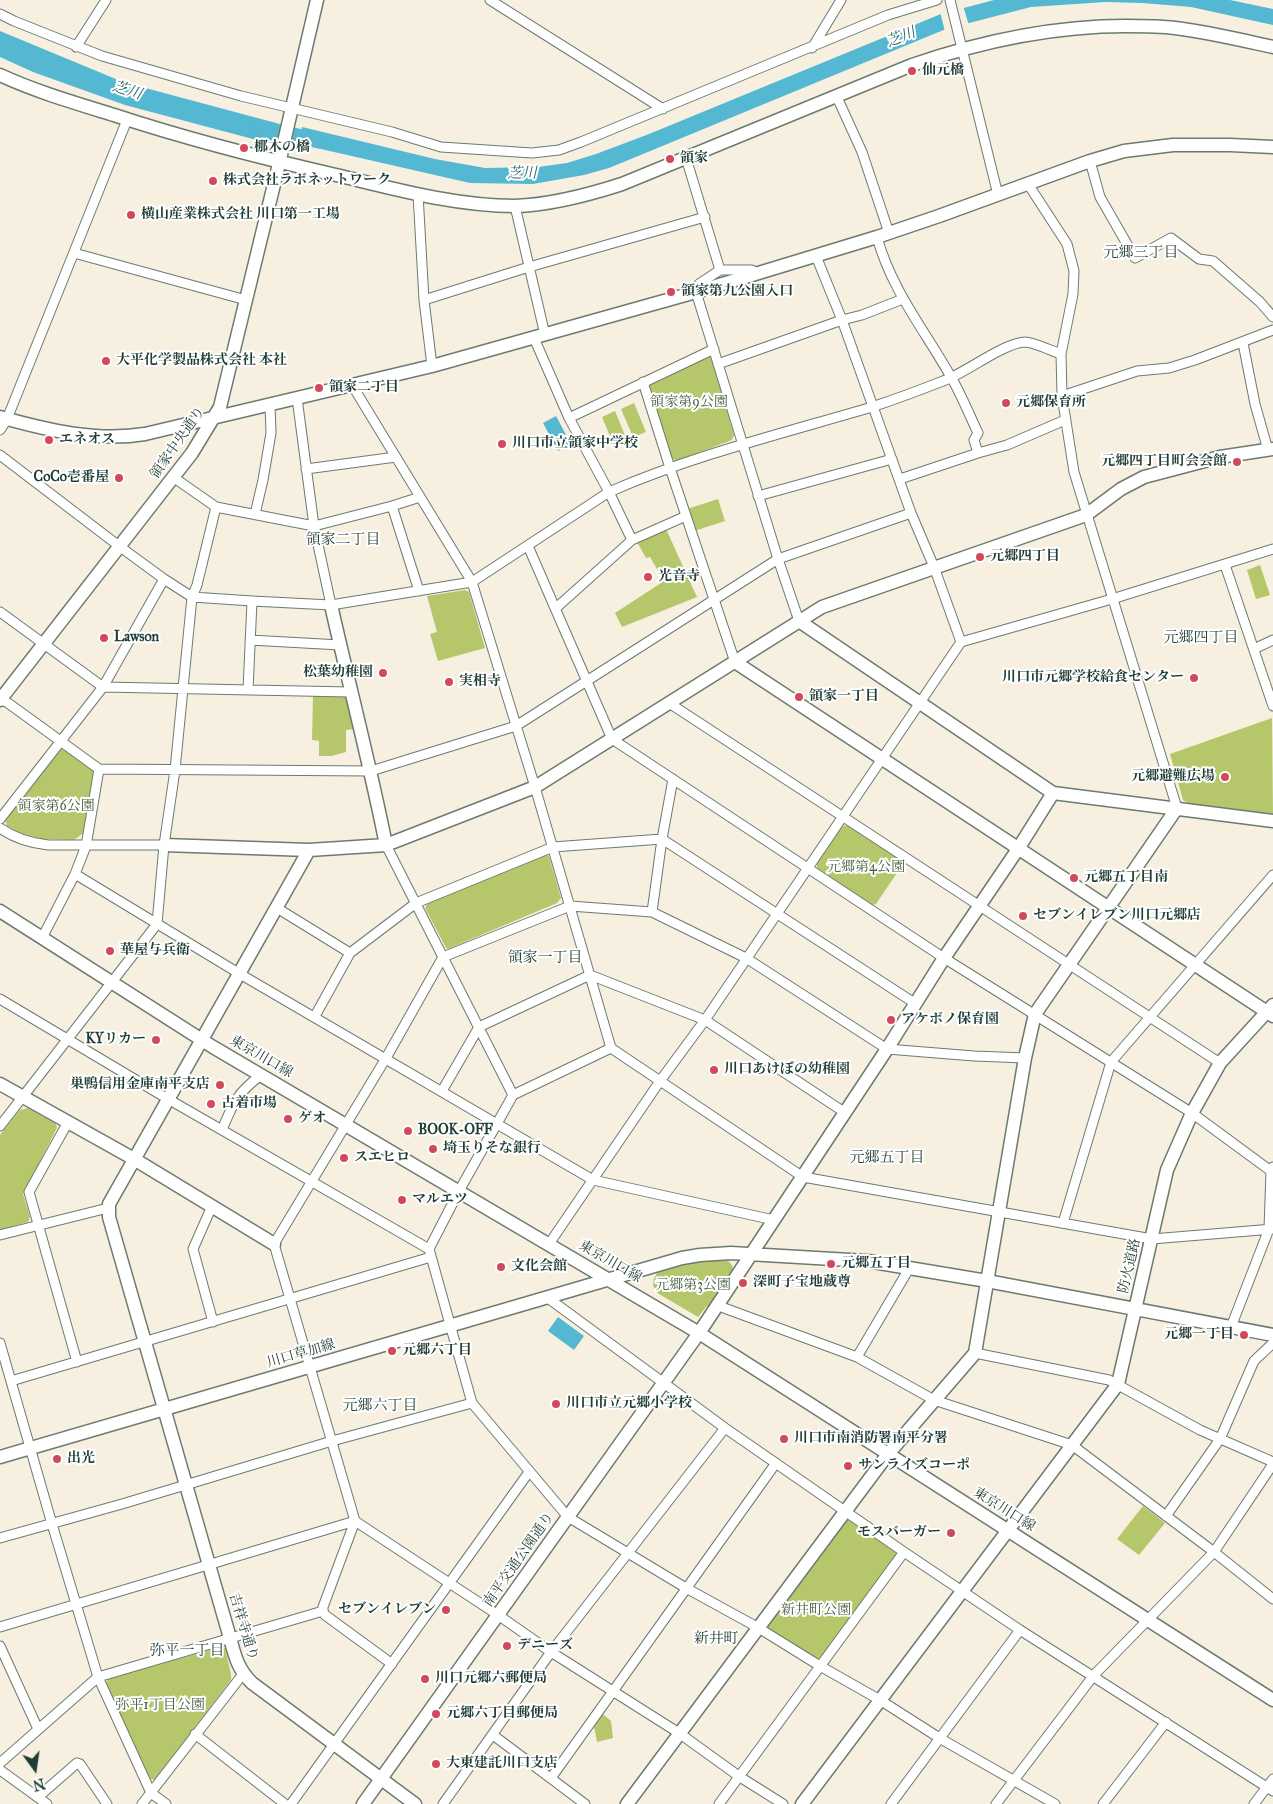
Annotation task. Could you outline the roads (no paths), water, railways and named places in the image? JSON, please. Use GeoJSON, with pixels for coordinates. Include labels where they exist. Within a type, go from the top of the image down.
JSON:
{"type":"FeatureCollection","features":[{"type":"Feature","properties":{"kind":"street"},"geometry":{"type":"LineString","coordinates":[[76,47],[106,0]]}},
{"type":"Feature","properties":{"kind":"street","name":"領家中央通り"},"geometry":{"type":"LineString","coordinates":[[0,699],[192,453],[220,407],[317,0]]}},
{"type":"Feature","properties":{"kind":"street"},"geometry":{"type":"LineString","coordinates":[[490,0],[664,109]]}},
{"type":"Feature","properties":{"kind":"street"},"geometry":{"type":"LineString","coordinates":[[812,48],[841,0]]}},
{"type":"Feature","properties":{"kind":"street"},"geometry":{"type":"LineString","coordinates":[[0,14],[76,47],[102,56],[291,111],[392,132],[441,147],[532,153],[559,150],[664,109],[888,15],[937,0]]}},
{"type":"Feature","properties":{"kind":"street"},"geometry":{"type":"LineString","coordinates":[[950,1],[998,195]]}},
{"type":"Feature","properties":{"kind":"street"},"geometry":{"type":"LineString","coordinates":[[0,75],[22,85],[198,142],[280,159],[418,194],[466,202],[515,206],[557,201],[601,191],[686,158],[961,44],[1082,27],[1115,26],[1173,28],[1208,33],[1273,47]]}},
{"type":"Feature","properties":{"kind":"street"},"geometry":{"type":"LineString","coordinates":[[836,95],[862,152],[883,235],[882,255],[903,299],[952,378],[978,432],[974,440],[978,453]]}},
{"type":"Feature","properties":{"kind":"street"},"geometry":{"type":"LineString","coordinates":[[127,120],[74,253],[2,422],[74,434],[128,436],[214,419],[432,366],[696,292],[883,235],[1090,161],[1124,152],[1173,145],[1273,147]]}},
{"type":"Feature","properties":{"kind":"street"},"geometry":{"type":"LineString","coordinates":[[686,158],[720,270]]}},
{"type":"Feature","properties":{"kind":"street"},"geometry":{"type":"LineString","coordinates":[[1090,161],[1100,197],[1135,258],[1171,238],[1199,259],[1212,261],[1260,302],[1273,317]]}},
{"type":"Feature","properties":{"kind":"street"},"geometry":{"type":"LineString","coordinates":[[1028,184],[1067,244],[1070,252],[1074,271],[1073,294],[1061,354],[1062,396],[1074,472],[1177,808]]}},
{"type":"Feature","properties":{"kind":"street"},"geometry":{"type":"LineString","coordinates":[[418,194],[424,300],[432,366]]}},
{"type":"Feature","properties":{"kind":"street"},"geometry":{"type":"LineString","coordinates":[[515,206],[529,267],[539,337],[569,418],[609,492],[632,540]]}},
{"type":"Feature","properties":{"kind":"street"},"geometry":{"type":"LineString","coordinates":[[424,300],[529,267],[705,217]]}},
{"type":"Feature","properties":{"kind":"street"},"geometry":{"type":"LineString","coordinates":[[74,253],[246,300]]}},
{"type":"Feature","properties":{"kind":"street"},"geometry":{"type":"LineString","coordinates":[[816,256],[842,320],[961,642]]}},
{"type":"Feature","properties":{"kind":"street"},"geometry":{"type":"LineString","coordinates":[[757,273],[752,270],[720,270],[699,284],[696,292],[758,496],[799,621],[1054,793],[1273,821]]}},
{"type":"Feature","properties":{"kind":"street"},"geometry":{"type":"LineString","coordinates":[[718,364],[842,320],[862,315],[903,299]]}},
{"type":"Feature","properties":{"kind":"street"},"geometry":{"type":"LineString","coordinates":[[1062,396],[1137,370],[1168,368],[1243,343],[1273,330]]}},
{"type":"Feature","properties":{"kind":"street"},"geometry":{"type":"LineString","coordinates":[[0,455],[119,546],[192,597],[331,605],[472,582],[609,492],[670,468],[743,444],[874,406],[952,378],[1006,348],[1026,342],[1061,354]]}},
{"type":"Feature","properties":{"kind":"street"},"geometry":{"type":"LineString","coordinates":[[0,828],[32,843],[48,845],[164,845],[309,850],[386,845],[535,787],[822,607],[1086,515],[1122,489],[1144,477],[1220,457],[1270,450],[1255,404],[1243,343]]}},
{"type":"Feature","properties":{"kind":"street"},"geometry":{"type":"LineString","coordinates":[[569,418],[714,349]]}},
{"type":"Feature","properties":{"kind":"street"},"geometry":{"type":"LineString","coordinates":[[643,382],[735,662],[1108,909],[1271,1011]]}},
{"type":"Feature","properties":{"kind":"street"},"geometry":{"type":"LineString","coordinates":[[352,385],[472,582],[553,847],[611,1048],[803,1177],[1152,1239],[1271,1229]]}},
{"type":"Feature","properties":{"kind":"street"},"geometry":{"type":"LineString","coordinates":[[297,398],[314,526],[350,692],[371,771],[386,845],[513,1095]]}},
{"type":"Feature","properties":{"kind":"street"},"geometry":{"type":"LineString","coordinates":[[255,514],[271,433],[270,405]]}},
{"type":"Feature","properties":{"kind":"street"},"geometry":{"type":"LineString","coordinates":[[900,479],[1007,445],[1065,420]]}},
{"type":"Feature","properties":{"kind":"street"},"geometry":{"type":"LineString","coordinates":[[306,469],[396,458]]}},
{"type":"Feature","properties":{"kind":"street"},"geometry":{"type":"LineString","coordinates":[[758,496],[892,458]]}},
{"type":"Feature","properties":{"kind":"street"},"geometry":{"type":"LineString","coordinates":[[173,477],[216,507],[314,526],[420,497]]}},
{"type":"Feature","properties":{"kind":"street"},"geometry":{"type":"LineString","coordinates":[[392,506],[419,591]]}},
{"type":"Feature","properties":{"kind":"street"},"geometry":{"type":"LineString","coordinates":[[0,1126],[158,924],[164,845],[175,770],[192,597],[197,585],[216,507]]}},
{"type":"Feature","properties":{"kind":"street"},"geometry":{"type":"LineString","coordinates":[[0,699],[99,769],[371,771],[516,726],[778,559],[912,513]]}},
{"type":"Feature","properties":{"kind":"street"},"geometry":{"type":"LineString","coordinates":[[556,608],[632,540],[686,516]]}},
{"type":"Feature","properties":{"kind":"street"},"geometry":{"type":"LineString","coordinates":[[528,546],[612,739],[944,958],[1192,1113],[1272,1170],[1271,1229],[1231,1327]]}},
{"type":"Feature","properties":{"kind":"street"},"geometry":{"type":"LineString","coordinates":[[549,1244],[660,1081],[705,1020],[961,642],[1112,599],[1273,549]]}},
{"type":"Feature","properties":{"kind":"street"},"geometry":{"type":"LineString","coordinates":[[1225,565],[1273,706]]}},
{"type":"Feature","properties":{"kind":"street"},"geometry":{"type":"LineString","coordinates":[[0,820],[103,687],[164,579]]}},
{"type":"Feature","properties":{"kind":"street"},"geometry":{"type":"LineString","coordinates":[[248,690],[252,601]]}},
{"type":"Feature","properties":{"kind":"street"},"geometry":{"type":"LineString","coordinates":[[0,612],[103,687],[350,692]]}},
{"type":"Feature","properties":{"kind":"street"},"geometry":{"type":"LineString","coordinates":[[250,640],[340,646]]}},
{"type":"Feature","properties":{"kind":"street"},"geometry":{"type":"LineString","coordinates":[[1254,650],[1273,640]]}},
{"type":"Feature","properties":{"kind":"street"},"geometry":{"type":"LineString","coordinates":[[669,703],[1220,1063]]}},
{"type":"Feature","properties":{"kind":"street"},"geometry":{"type":"LineString","coordinates":[[42,938],[75,874],[86,846],[99,769]]}},
{"type":"Feature","properties":{"kind":"street"},"geometry":{"type":"LineString","coordinates":[[652,912],[662,839],[673,779]]}},
{"type":"Feature","properties":{"kind":"street","name":"南平交通公園通り"},"geometry":{"type":"LineString","coordinates":[[363,1804],[699,1333],[1054,793]]}},
{"type":"Feature","properties":{"kind":"street"},"geometry":{"type":"LineString","coordinates":[[627,1804],[757,1627],[888,1454],[975,1353],[1025,1058],[1035,1014],[1177,808]]}},
{"type":"Feature","properties":{"kind":"street"},"geometry":{"type":"LineString","coordinates":[[315,1016],[350,953],[416,903],[553,847],[662,839],[916,1004]]}},
{"type":"Feature","properties":{"kind":"street"},"geometry":{"type":"LineString","coordinates":[[0,1235],[108,1208],[309,850]]}},
{"type":"Feature","properties":{"kind":"street"},"geometry":{"type":"LineString","coordinates":[[75,874],[240,974],[315,1016],[593,1180],[774,1220]]}},
{"type":"Feature","properties":{"kind":"street"},"geometry":{"type":"LineString","coordinates":[[1063,1223],[1111,1062],[1273,875]]}},
{"type":"Feature","properties":{"kind":"street"},"geometry":{"type":"LineString","coordinates":[[274,1244],[386,1058],[443,957],[570,906],[652,912],[746,958],[887,1049],[1025,1058]]}},
{"type":"Feature","properties":{"kind":"street"},"geometry":{"type":"LineString","coordinates":[[277,908],[350,953]]}},
{"type":"Feature","properties":{"kind":"street","name":"東京川口線"},"geometry":{"type":"LineString","coordinates":[[0,911],[202,1040],[699,1333],[1273,1700]]}},
{"type":"Feature","properties":{"kind":"street"},"geometry":{"type":"LineString","coordinates":[[442,1092],[479,1028],[590,975],[705,1020],[844,1112]]}},
{"type":"Feature","properties":{"kind":"street"},"geometry":{"type":"LineString","coordinates":[[0,999],[430,1253]]}},
{"type":"Feature","properties":{"kind":"street","name":"防火道路"},"geometry":{"type":"LineString","coordinates":[[802,1804],[1118,1384],[1167,1170],[1192,1113],[1220,1063],[1271,1011]]}},
{"type":"Feature","properties":{"kind":"street"},"geometry":{"type":"LineString","coordinates":[[611,1048],[513,1095],[459,1191],[430,1253],[472,1403],[568,1517],[628,1554],[757,1627],[880,1700],[941,1739],[1055,1804]]}},
{"type":"Feature","properties":{"kind":"street"},"geometry":{"type":"LineString","coordinates":[[222,1130],[236,1098],[247,1085],[261,1075]]}},
{"type":"Feature","properties":{"kind":"street"},"geometry":{"type":"LineString","coordinates":[[0,1084],[134,1160],[274,1244],[355,1521],[322,1611]]}},
{"type":"Feature","properties":{"kind":"street"},"geometry":{"type":"LineString","coordinates":[[68,1122],[29,1192],[77,1362]]}},
{"type":"Feature","properties":{"kind":"street"},"geometry":{"type":"LineString","coordinates":[[212,1206],[193,1249],[213,1322]]}},
{"type":"Feature","properties":{"kind":"street","name":"吉祥寺通り"},"geometry":{"type":"LineString","coordinates":[[108,1208],[114,1238],[237,1663],[243,1674],[252,1683],[415,1804]]}},
{"type":"Feature","properties":{"kind":"street"},"geometry":{"type":"LineString","coordinates":[[11,1381],[291,1299],[430,1253]]}},
{"type":"Feature","properties":{"kind":"street","name":"川口草加線"},"geometry":{"type":"LineString","coordinates":[[0,1457],[682,1258],[700,1255],[731,1253],[858,1260],[910,1267],[1273,1335]]}},
{"type":"Feature","properties":{"kind":"street"},"geometry":{"type":"LineString","coordinates":[[857,1357],[910,1267]]}},
{"type":"Feature","properties":{"kind":"street"},"geometry":{"type":"LineString","coordinates":[[548,1298],[725,1428],[904,1552],[1020,1630],[1271,1786],[1254,1804]]}},
{"type":"Feature","properties":{"kind":"street"},"geometry":{"type":"LineString","coordinates":[[716,1305],[857,1357],[934,1400],[1072,1445],[1273,1599]]}},
{"type":"Feature","properties":{"kind":"street"},"geometry":{"type":"LineString","coordinates":[[0,1343],[98,1677],[151,1792],[166,1804]]}},
{"type":"Feature","properties":{"kind":"street"},"geometry":{"type":"LineString","coordinates":[[1166,1516],[1220,1439],[1254,1361],[1273,1343]]}},
{"type":"Feature","properties":{"kind":"street"},"geometry":{"type":"LineString","coordinates":[[975,1353],[1109,1380],[1176,1417],[1273,1463],[1214,1552],[1094,1675],[996,1804]]}},
{"type":"Feature","properties":{"kind":"street"},"geometry":{"type":"LineString","coordinates":[[0,1538],[332,1441],[472,1403]]}},
{"type":"Feature","properties":{"kind":"street"},"geometry":{"type":"LineString","coordinates":[[444,1804],[551,1652],[725,1428]]}},
{"type":"Feature","properties":{"kind":"street"},"geometry":{"type":"LineString","coordinates":[[551,1778],[776,1463]]}},
{"type":"Feature","properties":{"kind":"street"},"geometry":{"type":"LineString","coordinates":[[292,1804],[529,1472]]}},
{"type":"Feature","properties":{"kind":"street"},"geometry":{"type":"LineString","coordinates":[[0,1626],[355,1521],[551,1652],[679,1733],[740,1777],[783,1804]]}},
{"type":"Feature","properties":{"kind":"street"},"geometry":{"type":"LineString","coordinates":[[719,1804],[904,1552]]}},
{"type":"Feature","properties":{"kind":"street"},"geometry":{"type":"LineString","coordinates":[[0,1763],[98,1677],[322,1611]]}},
{"type":"Feature","properties":{"kind":"street"},"geometry":{"type":"LineString","coordinates":[[322,1611],[392,1664]]}},
{"type":"Feature","properties":{"kind":"street"},"geometry":{"type":"LineString","coordinates":[[891,1804],[1020,1630]]}},
{"type":"Feature","properties":{"kind":"street"},"geometry":{"type":"LineString","coordinates":[[0,1646],[38,1729]]}},
{"type":"Feature","properties":{"kind":"street"},"geometry":{"type":"LineString","coordinates":[[142,1804],[243,1674]]}},
{"type":"Feature","properties":{"kind":"street"},"geometry":{"type":"LineString","coordinates":[[1103,1804],[1166,1722]]}},
{"type":"Feature","properties":{"kind":"street"},"geometry":{"type":"LineString","coordinates":[[195,1734],[285,1804]]}},
{"type":"Feature","properties":{"kind":"street"},"geometry":{"type":"LineString","coordinates":[[493,1734],[585,1804]]}},
{"type":"Feature","properties":{"kind":"street"},"geometry":{"type":"LineString","coordinates":[[38,1797],[77,1763],[80,1764],[107,1804]]}},
{"type":"Feature","properties":{"kind":"street"},"geometry":{"type":"LineString","coordinates":[[0,1770],[47,1804]]}},
{"type":"Feature","properties":{"kind":"water"},"geometry":{"type":"Polygon","coordinates":[[[994,0],[1230,0],[1273,9],[1273,25],[1191,7],[1142,3],[1105,2],[1031,7],[946,29],[609,168],[584,175],[533,184],[470,183],[299,144],[302,127],[435,159],[485,168],[538,167],[567,163],[649,134],[941,14],[994,0]]]}},
{"type":"Feature","properties":{"kind":"water"},"geometry":{"type":"Polygon","coordinates":[[[0,31],[123,82],[276,123],[273,139],[268,143],[125,105],[33,72],[0,57],[0,31]]]}},
{"type":"Feature","properties":{"kind":"water"},"geometry":{"type":"Polygon","coordinates":[[[556,416],[571,444],[558,451],[543,423],[556,416]]]}},
{"type":"Feature","properties":{"kind":"water"},"geometry":{"type":"Polygon","coordinates":[[[558,1317],[584,1336],[574,1350],[548,1331],[558,1317]]]}},
{"type":"Feature","properties":{"kind":"waterway","name":"芝川"},"geometry":{"type":"LineString","coordinates":[[256,126],[319,141]]}},
{"type":"Feature","properties":{"kind":"place","name":"仙元橋"},"geometry":{"type":"Point","coordinates":[912,71]}},
{"type":"Feature","properties":{"kind":"place","name":"梛木の橋"},"geometry":{"type":"Point","coordinates":[244,148]}},
{"type":"Feature","properties":{"kind":"place","name":"領家"},"geometry":{"type":"Point","coordinates":[670,159]}},
{"type":"Feature","properties":{"kind":"place","name":"株式会社ラボネットワーク"},"geometry":{"type":"Point","coordinates":[213,181]}},
{"type":"Feature","properties":{"kind":"place","name":"横山産業株式会社 川口第一工場"},"geometry":{"type":"Point","coordinates":[131,215]}},
{"type":"Feature","properties":{"kind":"place","name":"領家第九公園入口"},"geometry":{"type":"Point","coordinates":[671,292]}},
{"type":"Feature","properties":{"kind":"place","name":"大平化学製品株式会社 本社"},"geometry":{"type":"Point","coordinates":[106,361]}},
{"type":"Feature","properties":{"kind":"place","name":"領家二丁目"},"geometry":{"type":"Point","coordinates":[319,388]}},
{"type":"Feature","properties":{"kind":"place","name":"元郷保育所"},"geometry":{"type":"Point","coordinates":[1006,403]}},
{"type":"Feature","properties":{"kind":"place","name":"エネオス"},"geometry":{"type":"Point","coordinates":[49,440]}},
{"type":"Feature","properties":{"kind":"place","name":"川口市立領家中学校"},"geometry":{"type":"Point","coordinates":[502,444]}},
{"type":"Feature","properties":{"kind":"place","name":"元郷四丁目町会会館"},"geometry":{"type":"Point","coordinates":[1237,462]}},
{"type":"Feature","properties":{"kind":"place","name":"CoCo壱番屋"},"geometry":{"type":"Point","coordinates":[119,478]}},
{"type":"Feature","properties":{"kind":"place","name":"元郷四丁目"},"geometry":{"type":"Point","coordinates":[980,557]}},
{"type":"Feature","properties":{"kind":"place","name":"光音寺"},"geometry":{"type":"Point","coordinates":[648,577]}},
{"type":"Feature","properties":{"kind":"place","name":"Lawson"},"geometry":{"type":"Point","coordinates":[104,638]}},
{"type":"Feature","properties":{"kind":"place","name":"松葉幼稚園"},"geometry":{"type":"Point","coordinates":[383,673]}},
{"type":"Feature","properties":{"kind":"place","name":"川口市元郷学校給食センター"},"geometry":{"type":"Point","coordinates":[1194,678]}},
{"type":"Feature","properties":{"kind":"place","name":"実相寺"},"geometry":{"type":"Point","coordinates":[449,682]}},
{"type":"Feature","properties":{"kind":"place","name":"領家一丁目"},"geometry":{"type":"Point","coordinates":[799,697]}},
{"type":"Feature","properties":{"kind":"place","name":"元郷避難広場"},"geometry":{"type":"Point","coordinates":[1225,777]}},
{"type":"Feature","properties":{"kind":"place","name":"元郷五丁目南"},"geometry":{"type":"Point","coordinates":[1074,878]}},
{"type":"Feature","properties":{"kind":"place","name":"セブンイレブン川口元郷店"},"geometry":{"type":"Point","coordinates":[1023,916]}},
{"type":"Feature","properties":{"kind":"place","name":"華屋与兵衛"},"geometry":{"type":"Point","coordinates":[110,951]}},
{"type":"Feature","properties":{"kind":"place","name":"アケボノ保育園"},"geometry":{"type":"Point","coordinates":[891,1020]}},
{"type":"Feature","properties":{"kind":"place","name":"KYリカー"},"geometry":{"type":"Point","coordinates":[156,1040]}},
{"type":"Feature","properties":{"kind":"place","name":"川口あけぼの幼稚園"},"geometry":{"type":"Point","coordinates":[714,1070]}},
{"type":"Feature","properties":{"kind":"place","name":"巣鴨信用金庫南平支店"},"geometry":{"type":"Point","coordinates":[220,1085]}},
{"type":"Feature","properties":{"kind":"place","name":"古着市場"},"geometry":{"type":"Point","coordinates":[211,1104]}},
{"type":"Feature","properties":{"kind":"place","name":"ゲオ"},"geometry":{"type":"Point","coordinates":[288,1119]}},
{"type":"Feature","properties":{"kind":"place","name":"BOOK-OFF"},"geometry":{"type":"Point","coordinates":[408,1131]}},
{"type":"Feature","properties":{"kind":"place","name":"埼玉りそな銀行"},"geometry":{"type":"Point","coordinates":[433,1149]}},
{"type":"Feature","properties":{"kind":"place","name":"スエヒロ"},"geometry":{"type":"Point","coordinates":[344,1158]}},
{"type":"Feature","properties":{"kind":"place","name":"マルエツ"},"geometry":{"type":"Point","coordinates":[402,1200]}},
{"type":"Feature","properties":{"kind":"place","name":"元郷五丁目"},"geometry":{"type":"Point","coordinates":[831,1264]}},
{"type":"Feature","properties":{"kind":"place","name":"文化会館"},"geometry":{"type":"Point","coordinates":[501,1267]}},
{"type":"Feature","properties":{"kind":"place","name":"深町子宝地蔵尊"},"geometry":{"type":"Point","coordinates":[743,1283]}},
{"type":"Feature","properties":{"kind":"place","name":"元郷一丁目"},"geometry":{"type":"Point","coordinates":[1244,1335]}},
{"type":"Feature","properties":{"kind":"place","name":"元郷六丁目"},"geometry":{"type":"Point","coordinates":[392,1351]}},
{"type":"Feature","properties":{"kind":"place","name":"川口市立元郷小学校"},"geometry":{"type":"Point","coordinates":[556,1404]}},
{"type":"Feature","properties":{"kind":"place","name":"川口市南消防署南平分署"},"geometry":{"type":"Point","coordinates":[784,1439]}},
{"type":"Feature","properties":{"kind":"place","name":"出光"},"geometry":{"type":"Point","coordinates":[57,1459]}},
{"type":"Feature","properties":{"kind":"place","name":"サンライズコーポ"},"geometry":{"type":"Point","coordinates":[848,1466]}},
{"type":"Feature","properties":{"kind":"place","name":"モスバーガー"},"geometry":{"type":"Point","coordinates":[951,1533]}},
{"type":"Feature","properties":{"kind":"place","name":"セブンイレブン"},"geometry":{"type":"Point","coordinates":[446,1610]}},
{"type":"Feature","properties":{"kind":"place","name":"デニーズ"},"geometry":{"type":"Point","coordinates":[507,1646]}},
{"type":"Feature","properties":{"kind":"place","name":"川口元郷六郵便局"},"geometry":{"type":"Point","coordinates":[425,1679]}},
{"type":"Feature","properties":{"kind":"place","name":"元郷六丁目郵便局"},"geometry":{"type":"Point","coordinates":[436,1714]}},
{"type":"Feature","properties":{"kind":"place","name":"大東建託川口支店"},"geometry":{"type":"Point","coordinates":[436,1764]}},
{"type":"Feature","properties":{"kind":"district","name":"元郷三丁目"},"geometry":{"type":"Point","coordinates":[1141,253]}},
{"type":"Feature","properties":{"kind":"district","name":"領家二丁目"},"geometry":{"type":"Point","coordinates":[343,540]}},
{"type":"Feature","properties":{"kind":"district","name":"元郷四丁目"},"geometry":{"type":"Point","coordinates":[1201,638]}},
{"type":"Feature","properties":{"kind":"district","name":"領家一丁目"},"geometry":{"type":"Point","coordinates":[545,958]}},
{"type":"Feature","properties":{"kind":"district","name":"元郷五丁目"},"geometry":{"type":"Point","coordinates":[887,1158]}},
{"type":"Feature","properties":{"kind":"district","name":"元郷六丁目"},"geometry":{"type":"Point","coordinates":[380,1406]}},
{"type":"Feature","properties":{"kind":"district","name":"新井町"},"geometry":{"type":"Point","coordinates":[716,1639]}},
{"type":"Feature","properties":{"kind":"district","name":"弥平一丁目"},"geometry":{"type":"Point","coordinates":[187,1651]}},
{"type":"Feature","properties":{"kind":"park label","name":"領家第9公園"},"geometry":{"type":"Point","coordinates":[689,403]}},
{"type":"Feature","properties":{"kind":"park label","name":"領家第6公園"},"geometry":{"type":"Point","coordinates":[56,807]}},
{"type":"Feature","properties":{"kind":"park label","name":"元郷第4公園"},"geometry":{"type":"Point","coordinates":[866,868]}},
{"type":"Feature","properties":{"kind":"park label","name":"元郷第3公園"},"geometry":{"type":"Point","coordinates":[693,1286]}},
{"type":"Feature","properties":{"kind":"park label","name":"新井町公園"},"geometry":{"type":"Point","coordinates":[816,1611]}},
{"type":"Feature","properties":{"kind":"park label","name":"弥平1丁目公園"},"geometry":{"type":"Point","coordinates":[160,1706]}}]}
